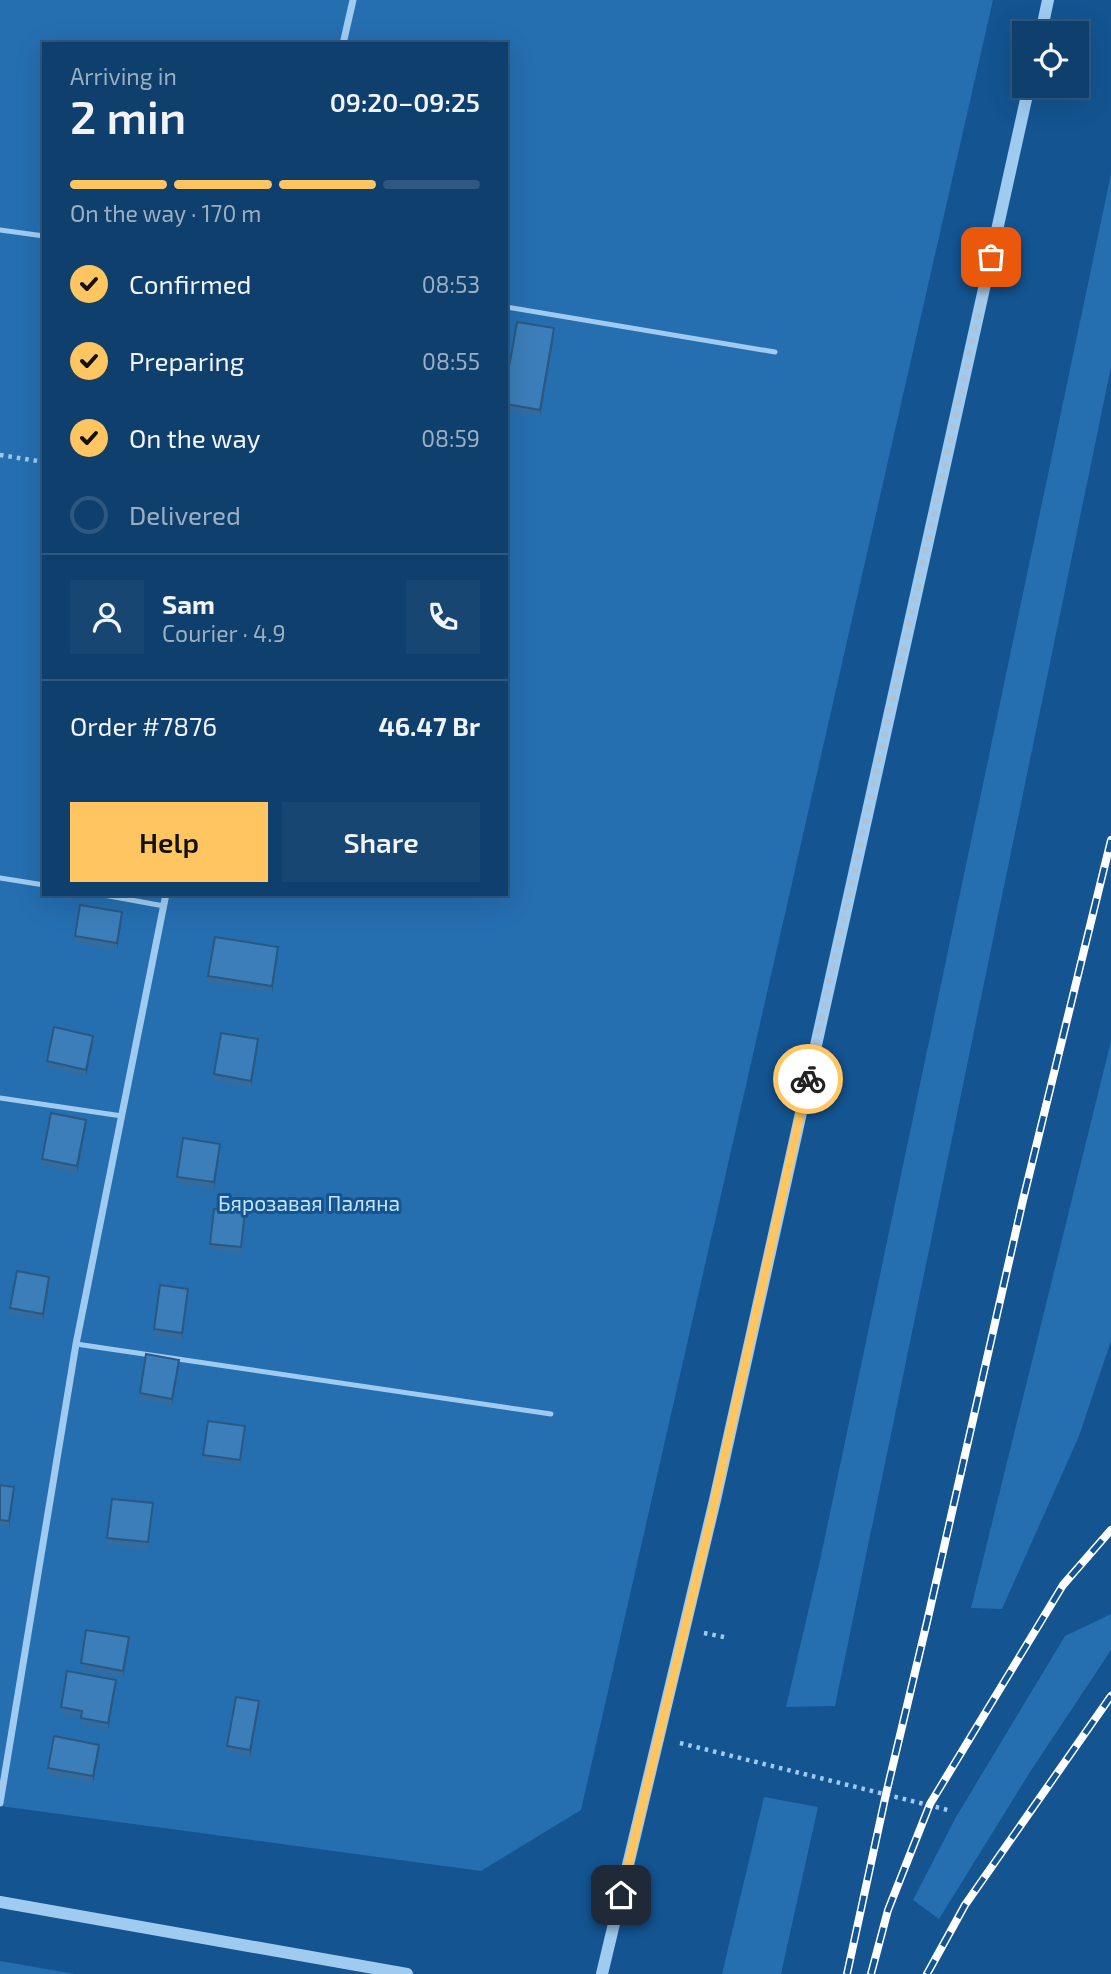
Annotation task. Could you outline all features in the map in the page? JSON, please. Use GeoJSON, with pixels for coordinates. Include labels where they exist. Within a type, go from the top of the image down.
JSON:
{"type":"FeatureCollection","features":[{"type":"Feature","properties":{"kind":"street"},"geometry":{"type":"LineString","coordinates":[[344,42],[353,0]]}},
{"type":"Feature","properties":{"kind":"street"},"geometry":{"type":"LineString","coordinates":[[1044,21],[1048,0]]}},
{"type":"Feature","properties":{"kind":"street"},"geometry":{"type":"LineString","coordinates":[[602,1974],[718,1486],[1026,98]]}},
{"type":"Feature","properties":{"kind":"street"},"geometry":{"type":"LineString","coordinates":[[0,1803],[76,1344],[166,896]]}},
{"type":"Feature","properties":{"kind":"street"},"geometry":{"type":"LineString","coordinates":[[0,1902],[407,1974]]}},
{"type":"Feature","properties":{"kind":"lane"},"geometry":{"type":"LineString","coordinates":[[0,230],[42,236]]}},
{"type":"Feature","properties":{"kind":"lane"},"geometry":{"type":"LineString","coordinates":[[508,307],[775,352]]}},
{"type":"Feature","properties":{"kind":"lane"},"geometry":{"type":"LineString","coordinates":[[0,878],[42,885]]}},
{"type":"Feature","properties":{"kind":"lane"},"geometry":{"type":"LineString","coordinates":[[110,896],[164,905]]}},
{"type":"Feature","properties":{"kind":"lane"},"geometry":{"type":"LineString","coordinates":[[0,1098],[122,1116]]}},
{"type":"Feature","properties":{"kind":"lane"},"geometry":{"type":"LineString","coordinates":[[76,1344],[551,1414]]}},
{"type":"Feature","properties":{"kind":"path"},"geometry":{"type":"LineString","coordinates":[[0,455],[42,462]]}},
{"type":"Feature","properties":{"kind":"path"},"geometry":{"type":"LineString","coordinates":[[659,1737],[948,1810]]}},
{"type":"Feature","properties":{"kind":"green space","name":"Бярозавая Паляна"},"geometry":{"type":"Polygon","coordinates":[[[0,0],[993,0],[581,1810],[481,1871],[0,1806],[0,0]]]}},
{"type":"Feature","properties":{"kind":"green space"},"geometry":{"type":"Polygon","coordinates":[[[1111,174],[1111,367],[835,1706],[786,1707],[821,1556],[1111,174]]]}},
{"type":"Feature","properties":{"kind":"green space"},"geometry":{"type":"Polygon","coordinates":[[[1111,1041],[1111,1341],[1079,1436],[1002,1609],[971,1608],[1111,1041]]]}},
{"type":"Feature","properties":{"kind":"green space"},"geometry":{"type":"Polygon","coordinates":[[[1111,1614],[1111,1650],[1030,1772],[939,1919],[913,1900],[956,1817],[1065,1636],[1111,1614]]]}},
{"type":"Feature","properties":{"kind":"green space"},"geometry":{"type":"Polygon","coordinates":[[[764,1797],[818,1807],[781,1974],[722,1974],[764,1797]]]}},
{"type":"Feature","properties":{"kind":"green space"},"geometry":{"type":"Polygon","coordinates":[[[0,1961],[75,1974],[0,1974],[0,1961]]]}},
{"type":"Feature","properties":{"kind":"building"},"geometry":{"type":"Polygon","coordinates":[[[517,322],[554,328],[540,410],[508,404],[508,374],[517,322]]]}},
{"type":"Feature","properties":{"kind":"building"},"geometry":{"type":"Polygon","coordinates":[[[80,905],[122,912],[117,943],[75,936],[80,905]]]}},
{"type":"Feature","properties":{"kind":"building"},"geometry":{"type":"Polygon","coordinates":[[[215,937],[278,947],[272,986],[208,976],[215,937]]]}},
{"type":"Feature","properties":{"kind":"building"},"geometry":{"type":"Polygon","coordinates":[[[54,1027],[93,1036],[86,1070],[47,1061],[54,1027]]]}},
{"type":"Feature","properties":{"kind":"building"},"geometry":{"type":"Polygon","coordinates":[[[221,1033],[258,1039],[251,1081],[214,1074],[221,1033]]]}},
{"type":"Feature","properties":{"kind":"building"},"geometry":{"type":"Polygon","coordinates":[[[51,1113],[86,1120],[77,1166],[42,1159],[51,1113]]]}},
{"type":"Feature","properties":{"kind":"building"},"geometry":{"type":"Polygon","coordinates":[[[183,1138],[220,1144],[214,1182],[177,1177],[183,1138]]]}},
{"type":"Feature","properties":{"kind":"building"},"geometry":{"type":"Polygon","coordinates":[[[214,1209],[245,1212],[241,1247],[210,1244],[214,1209]]]}},
{"type":"Feature","properties":{"kind":"building"},"geometry":{"type":"Polygon","coordinates":[[[17,1271],[49,1277],[43,1314],[10,1308],[17,1271]]]}},
{"type":"Feature","properties":{"kind":"building"},"geometry":{"type":"Polygon","coordinates":[[[160,1285],[188,1289],[182,1333],[154,1329],[160,1285]]]}},
{"type":"Feature","properties":{"kind":"building"},"geometry":{"type":"Polygon","coordinates":[[[146,1354],[179,1360],[172,1399],[140,1393],[146,1354]]]}},
{"type":"Feature","properties":{"kind":"building"},"geometry":{"type":"Polygon","coordinates":[[[208,1421],[245,1426],[240,1460],[203,1455],[208,1421]]]}},
{"type":"Feature","properties":{"kind":"building"},"geometry":{"type":"Polygon","coordinates":[[[0,1485],[14,1487],[9,1521],[0,1520],[0,1485]]]}},
{"type":"Feature","properties":{"kind":"building"},"geometry":{"type":"Polygon","coordinates":[[[112,1499],[153,1503],[148,1542],[107,1538],[112,1499]]]}},
{"type":"Feature","properties":{"kind":"building"},"geometry":{"type":"Polygon","coordinates":[[[86,1630],[129,1637],[123,1671],[81,1663],[86,1630]]]}},
{"type":"Feature","properties":{"kind":"building"},"geometry":{"type":"Polygon","coordinates":[[[67,1671],[116,1680],[108,1723],[81,1718],[82,1711],[61,1707],[67,1671]]]}},
{"type":"Feature","properties":{"kind":"building"},"geometry":{"type":"Polygon","coordinates":[[[236,1697],[259,1701],[250,1750],[227,1746],[236,1697]]]}},
{"type":"Feature","properties":{"kind":"building"},"geometry":{"type":"Polygon","coordinates":[[[54,1736],[99,1745],[93,1776],[48,1768],[54,1736]]]}},
{"type":"Feature","properties":{"kind":"railway"},"geometry":{"type":"LineString","coordinates":[[847,1974],[1023,1200],[1111,840]]}},
{"type":"Feature","properties":{"kind":"railway"},"geometry":{"type":"LineString","coordinates":[[871,1974],[888,1910],[930,1804],[1063,1585],[1111,1530]]}},
{"type":"Feature","properties":{"kind":"railway"},"geometry":{"type":"LineString","coordinates":[[927,1974],[965,1905],[1111,1696]]}},
{"type":"Feature","properties":{"kind":"way so far"},"geometry":{"type":"LineString","coordinates":[[808,1079],[991,257]]}},
{"type":"Feature","properties":{"kind":"route"},"geometry":{"type":"LineString","coordinates":[[621,1895],[709,1526],[808,1079]]}}]}
